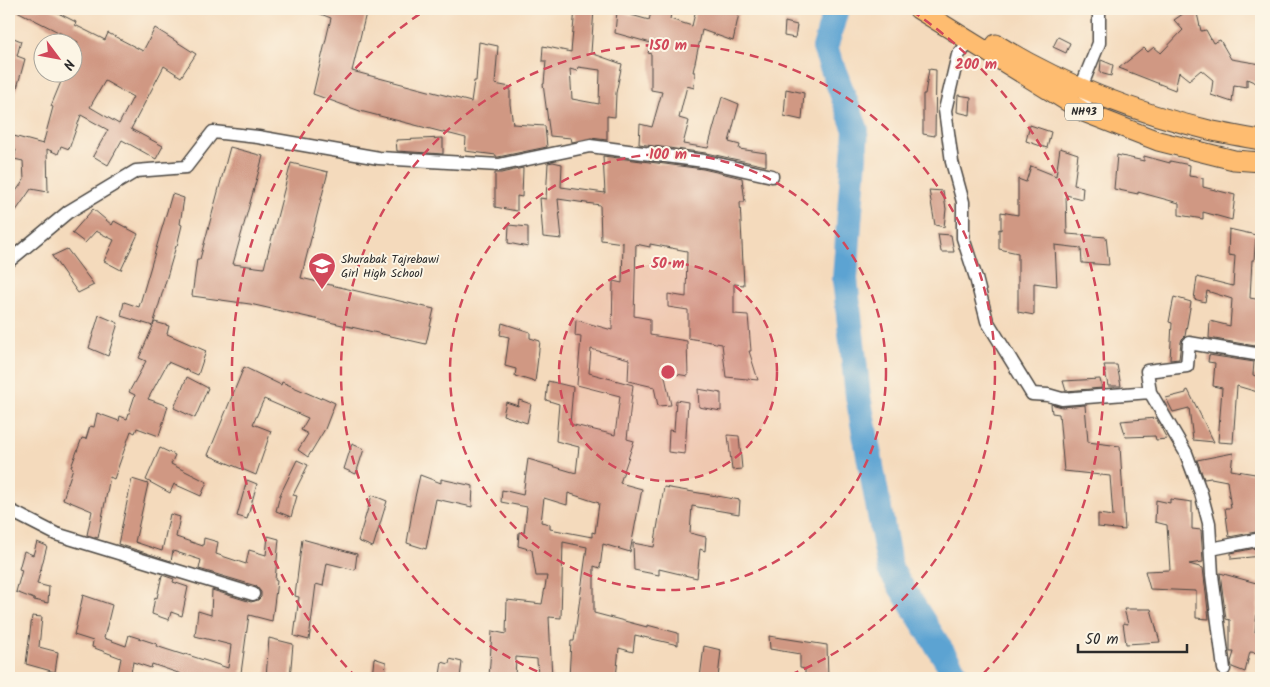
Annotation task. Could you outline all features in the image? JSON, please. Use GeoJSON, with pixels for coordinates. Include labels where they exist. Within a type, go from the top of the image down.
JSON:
{"type":"FeatureCollection","features":[{"type":"Feature","properties":{"kind":"main road","name":"NH93"},"geometry":{"type":"LineString","coordinates":[[928,11],[1084,90],[1142,111],[1208,130],[1261,140]]}},
{"type":"Feature","properties":{"kind":"main road","name":"NH93"},"geometry":{"type":"LineString","coordinates":[[928,11],[970,42],[1086,113],[1158,141],[1234,160],[1261,162]]}},
{"type":"Feature","properties":{"kind":"street"},"geometry":{"type":"LineString","coordinates":[[1086,113],[1084,80],[1099,44],[1099,9]]}},
{"type":"Feature","properties":{"kind":"street"},"geometry":{"type":"LineString","coordinates":[[970,42],[958,55],[944,110],[952,162],[963,202],[963,238],[987,321],[1032,394],[1048,395],[1062,399],[1150,392]]}},
{"type":"Feature","properties":{"kind":"street"},"geometry":{"type":"LineString","coordinates":[[9,261],[68,212],[136,171],[186,167],[213,132],[258,137],[379,158],[499,165],[590,146],[704,161],[772,176]]}},
{"type":"Feature","properties":{"kind":"street"},"geometry":{"type":"LineString","coordinates":[[1224,669],[1212,575],[1209,523],[1201,493],[1186,452],[1150,392],[1147,371],[1187,366],[1189,343],[1261,355]]}},
{"type":"Feature","properties":{"kind":"street"},"geometry":{"type":"LineString","coordinates":[[9,510],[56,534],[253,594]]}},
{"type":"Feature","properties":{"kind":"street"},"geometry":{"type":"LineString","coordinates":[[1211,549],[1261,539]]}},
{"type":"Feature","properties":{"kind":"building"},"geometry":{"type":"Polygon","coordinates":[[[13,9],[50,9],[76,22],[75,25],[105,40],[108,33],[143,51],[155,28],[196,54],[181,77],[164,66],[131,129],[163,146],[156,159],[122,140],[108,165],[93,156],[108,130],[81,115],[69,149],[61,146],[58,154],[47,149],[48,192],[31,189],[9,221],[9,201],[24,180],[23,161],[14,159],[16,150],[9,148],[10,135],[43,144],[53,107],[51,106],[61,82],[82,82],[82,32],[58,32],[13,9]],[[105,81],[90,107],[119,124],[133,97],[105,81]]]}},
{"type":"Feature","properties":{"kind":"building"},"geometry":{"type":"Polygon","coordinates":[[[310,9],[355,9],[366,13],[352,71],[471,102],[474,81],[476,81],[479,42],[498,46],[495,84],[510,87],[513,124],[545,126],[547,147],[498,157],[496,155],[465,151],[466,138],[360,111],[313,94],[331,18],[310,9]]]}},
{"type":"Feature","properties":{"kind":"building"},"geometry":{"type":"Polygon","coordinates":[[[575,9],[594,9],[591,53],[622,64],[616,93],[615,117],[607,116],[607,140],[591,138],[572,142],[571,138],[550,136],[543,84],[546,61],[542,61],[543,46],[571,52],[575,9]],[[578,67],[577,71],[570,69],[572,99],[599,104],[600,70],[578,67]]]}},
{"type":"Feature","properties":{"kind":"building"},"geometry":{"type":"Polygon","coordinates":[[[652,9],[672,9],[670,19],[692,26],[696,9],[740,9],[733,41],[702,30],[693,72],[695,72],[694,88],[687,86],[679,118],[689,121],[683,144],[708,148],[722,97],[739,104],[729,142],[740,145],[739,149],[766,153],[766,166],[706,153],[639,144],[640,124],[652,127],[662,92],[651,90],[651,54],[648,53],[651,43],[615,33],[617,11],[649,20],[652,9]]]}},
{"type":"Feature","properties":{"kind":"building"},"geometry":{"type":"Polygon","coordinates":[[[1190,9],[1196,9],[1201,31],[1206,30],[1213,43],[1220,40],[1231,59],[1261,64],[1261,85],[1247,79],[1247,87],[1234,85],[1232,102],[1211,95],[1213,80],[1201,70],[1189,80],[1179,72],[1175,90],[1119,68],[1144,48],[1148,52],[1154,47],[1161,53],[1183,30],[1174,20],[1190,9]]]}},
{"type":"Feature","properties":{"kind":"building"},"geometry":{"type":"Polygon","coordinates":[[[785,22],[797,25],[795,38],[784,36],[785,22]]]}},
{"type":"Feature","properties":{"kind":"building"},"geometry":{"type":"Polygon","coordinates":[[[9,36],[21,41],[17,56],[25,59],[12,106],[9,105],[9,36]]]}},
{"type":"Feature","properties":{"kind":"building"},"geometry":{"type":"Polygon","coordinates":[[[1058,37],[1070,43],[1066,53],[1053,47],[1058,37]]]}},
{"type":"Feature","properties":{"kind":"building"},"geometry":{"type":"Polygon","coordinates":[[[1101,60],[1113,65],[1111,76],[1100,73],[1101,60]]]}},
{"type":"Feature","properties":{"kind":"building"},"geometry":{"type":"Polygon","coordinates":[[[929,69],[936,70],[935,136],[923,134],[923,94],[925,94],[929,69]]]}},
{"type":"Feature","properties":{"kind":"building"},"geometry":{"type":"Polygon","coordinates":[[[786,89],[804,93],[802,120],[784,116],[786,89]]]}},
{"type":"Feature","properties":{"kind":"building"},"geometry":{"type":"Polygon","coordinates":[[[958,95],[971,97],[970,115],[957,112],[958,95]]]}},
{"type":"Feature","properties":{"kind":"building"},"geometry":{"type":"Polygon","coordinates":[[[1030,125],[1051,132],[1047,148],[1026,141],[1030,125]]]}},
{"type":"Feature","properties":{"kind":"building"},"geometry":{"type":"Polygon","coordinates":[[[443,138],[443,154],[397,151],[396,140],[443,138]]]}},
{"type":"Feature","properties":{"kind":"building"},"geometry":{"type":"Polygon","coordinates":[[[230,147],[263,156],[233,264],[264,268],[291,163],[328,172],[301,278],[434,309],[426,344],[250,304],[192,296],[197,259],[200,259],[230,147]]]}},
{"type":"Feature","properties":{"kind":"building"},"geometry":{"type":"Polygon","coordinates":[[[1060,148],[1078,154],[1074,185],[1083,187],[1082,199],[1066,195],[1067,234],[1106,237],[1109,265],[1082,263],[1081,248],[1055,245],[1057,286],[1034,283],[1034,315],[1018,312],[1018,253],[999,249],[1001,212],[1018,215],[1018,179],[1026,182],[1031,166],[1056,176],[1060,148]]]}},
{"type":"Feature","properties":{"kind":"building"},"geometry":{"type":"Polygon","coordinates":[[[1117,155],[1144,161],[1144,156],[1170,163],[1170,161],[1190,165],[1189,176],[1203,178],[1203,187],[1235,195],[1232,220],[1203,212],[1203,219],[1179,215],[1179,203],[1138,192],[1138,194],[1114,189],[1117,155]]]}},
{"type":"Feature","properties":{"kind":"building"},"geometry":{"type":"Polygon","coordinates":[[[603,156],[703,169],[742,178],[745,202],[740,202],[744,285],[734,284],[734,314],[748,315],[751,351],[749,351],[758,380],[726,377],[722,344],[688,338],[688,310],[668,307],[668,294],[686,297],[687,251],[650,244],[650,247],[636,244],[634,316],[650,319],[650,335],[687,341],[688,376],[664,372],[671,405],[658,406],[654,387],[628,381],[629,359],[591,349],[589,373],[633,385],[627,439],[634,441],[620,483],[642,489],[630,552],[603,544],[600,568],[594,566],[594,613],[678,633],[678,645],[635,635],[633,652],[619,648],[616,678],[569,678],[571,641],[574,641],[587,547],[563,542],[561,618],[549,617],[552,678],[538,678],[537,659],[516,657],[515,678],[489,678],[492,631],[506,634],[507,600],[542,604],[547,576],[536,576],[532,550],[518,546],[519,532],[524,533],[527,507],[501,502],[502,490],[523,495],[528,459],[576,473],[579,447],[556,441],[559,404],[546,400],[548,381],[573,387],[570,424],[615,435],[620,396],[577,385],[581,337],[575,336],[576,320],[612,330],[613,281],[622,283],[623,243],[601,240],[600,205],[558,199],[562,239],[543,237],[540,198],[546,199],[548,163],[553,162],[562,164],[561,187],[605,193],[603,156]],[[568,493],[567,505],[544,498],[541,522],[550,524],[550,529],[592,537],[592,532],[595,533],[599,503],[568,493]]]}},
{"type":"Feature","properties":{"kind":"building"},"geometry":{"type":"Polygon","coordinates":[[[523,168],[522,197],[517,196],[517,211],[495,207],[495,173],[523,168]]]}},
{"type":"Feature","properties":{"kind":"building"},"geometry":{"type":"Polygon","coordinates":[[[929,190],[943,191],[946,209],[944,227],[935,225],[929,190]]]}},
{"type":"Feature","properties":{"kind":"building"},"geometry":{"type":"Polygon","coordinates":[[[172,194],[184,198],[180,224],[182,225],[153,325],[155,322],[169,326],[167,334],[206,351],[198,375],[168,362],[148,399],[168,406],[159,436],[137,428],[135,433],[131,431],[114,479],[110,477],[98,538],[87,535],[92,511],[63,499],[73,468],[71,467],[82,438],[86,439],[90,426],[94,427],[97,413],[119,421],[120,416],[127,419],[135,395],[129,392],[146,361],[139,358],[153,326],[121,316],[124,302],[139,307],[172,194]]]}},
{"type":"Feature","properties":{"kind":"building"},"geometry":{"type":"Polygon","coordinates":[[[93,209],[112,225],[114,221],[138,234],[121,270],[104,261],[114,240],[96,231],[85,243],[72,233],[93,209]]]}},
{"type":"Feature","properties":{"kind":"building"},"geometry":{"type":"Polygon","coordinates":[[[509,225],[528,227],[528,247],[508,243],[509,225]]]}},
{"type":"Feature","properties":{"kind":"building"},"geometry":{"type":"Polygon","coordinates":[[[1229,229],[1256,235],[1254,260],[1252,260],[1250,298],[1261,300],[1261,347],[1209,338],[1210,321],[1230,326],[1232,299],[1207,291],[1205,302],[1194,299],[1197,277],[1233,286],[1235,256],[1228,255],[1229,229]]]}},
{"type":"Feature","properties":{"kind":"building"},"geometry":{"type":"Polygon","coordinates":[[[938,234],[951,235],[954,252],[941,252],[938,234]]]}},
{"type":"Feature","properties":{"kind":"building"},"geometry":{"type":"Polygon","coordinates":[[[67,249],[94,285],[78,293],[52,256],[67,249]]]}},
{"type":"Feature","properties":{"kind":"building"},"geometry":{"type":"Polygon","coordinates":[[[1174,297],[1191,302],[1185,336],[1181,342],[1179,359],[1170,360],[1172,323],[1169,322],[1174,297]]]}},
{"type":"Feature","properties":{"kind":"building"},"geometry":{"type":"Polygon","coordinates":[[[99,315],[118,323],[108,356],[89,348],[99,315]]]}},
{"type":"Feature","properties":{"kind":"building"},"geometry":{"type":"Polygon","coordinates":[[[502,323],[530,332],[530,338],[540,341],[535,382],[515,376],[516,369],[505,366],[509,337],[500,335],[502,323]]]}},
{"type":"Feature","properties":{"kind":"building"},"geometry":{"type":"Polygon","coordinates":[[[1209,355],[1254,362],[1253,375],[1261,378],[1261,393],[1237,386],[1233,443],[1218,442],[1222,388],[1213,386],[1215,363],[1208,362],[1209,355]]]}},
{"type":"Feature","properties":{"kind":"building"},"geometry":{"type":"Polygon","coordinates":[[[1104,365],[1117,365],[1121,386],[1108,386],[1104,365]]]}},
{"type":"Feature","properties":{"kind":"building"},"geometry":{"type":"Polygon","coordinates":[[[244,367],[281,385],[282,382],[335,403],[325,429],[308,457],[298,450],[308,434],[301,430],[308,418],[264,399],[253,424],[271,431],[256,475],[208,455],[244,367]]]}},
{"type":"Feature","properties":{"kind":"building"},"geometry":{"type":"Polygon","coordinates":[[[187,377],[208,388],[195,418],[174,408],[187,377]]]}},
{"type":"Feature","properties":{"kind":"building"},"geometry":{"type":"Polygon","coordinates":[[[1100,379],[1102,388],[1066,391],[1063,381],[1100,379]]]}},
{"type":"Feature","properties":{"kind":"building"},"geometry":{"type":"Polygon","coordinates":[[[698,389],[721,393],[721,411],[699,407],[698,389]]]}},
{"type":"Feature","properties":{"kind":"building"},"geometry":{"type":"Polygon","coordinates":[[[1188,390],[1214,442],[1193,440],[1189,408],[1173,412],[1166,398],[1186,393],[1188,390]]]}},
{"type":"Feature","properties":{"kind":"building"},"geometry":{"type":"Polygon","coordinates":[[[519,400],[531,404],[527,423],[503,415],[506,402],[518,406],[519,400]]]}},
{"type":"Feature","properties":{"kind":"building"},"geometry":{"type":"Polygon","coordinates":[[[676,400],[688,402],[685,454],[668,452],[669,430],[674,431],[676,400]]]}},
{"type":"Feature","properties":{"kind":"building"},"geometry":{"type":"Polygon","coordinates":[[[1051,404],[1062,407],[1085,405],[1088,442],[1120,446],[1125,530],[1098,527],[1098,514],[1113,516],[1110,476],[1064,471],[1059,414],[1052,413],[1051,404]]]}},
{"type":"Feature","properties":{"kind":"building"},"geometry":{"type":"Polygon","coordinates":[[[1156,418],[1167,439],[1156,440],[1155,436],[1126,437],[1121,421],[1156,418]]]}},
{"type":"Feature","properties":{"kind":"building"},"geometry":{"type":"Polygon","coordinates":[[[728,435],[739,436],[742,469],[732,470],[728,435]]]}},
{"type":"Feature","properties":{"kind":"building"},"geometry":{"type":"Polygon","coordinates":[[[352,444],[364,449],[356,474],[344,469],[352,444]]]}},
{"type":"Feature","properties":{"kind":"building"},"geometry":{"type":"Polygon","coordinates":[[[160,448],[175,455],[171,464],[207,482],[201,496],[174,484],[170,493],[146,480],[160,448]]]}},
{"type":"Feature","properties":{"kind":"building"},"geometry":{"type":"Polygon","coordinates":[[[1233,453],[1231,470],[1261,475],[1261,531],[1229,537],[1225,508],[1231,508],[1227,481],[1211,478],[1204,479],[1197,460],[1233,453]]]}},
{"type":"Feature","properties":{"kind":"building"},"geometry":{"type":"Polygon","coordinates":[[[297,460],[308,465],[293,495],[297,496],[291,517],[276,511],[280,495],[297,460]]]}},
{"type":"Feature","properties":{"kind":"building"},"geometry":{"type":"Polygon","coordinates":[[[420,475],[441,483],[441,479],[473,486],[472,507],[436,499],[426,549],[407,543],[420,475]]]}},
{"type":"Feature","properties":{"kind":"building"},"geometry":{"type":"Polygon","coordinates":[[[132,479],[148,484],[135,542],[162,551],[170,514],[180,517],[176,537],[203,546],[204,538],[218,542],[216,554],[246,564],[249,550],[266,555],[268,536],[279,539],[275,580],[277,581],[272,621],[249,615],[241,673],[251,676],[251,678],[180,678],[181,674],[152,664],[151,668],[133,662],[130,678],[117,678],[121,658],[92,647],[93,641],[74,635],[83,595],[112,605],[104,638],[126,646],[129,635],[157,644],[156,646],[228,668],[231,645],[195,636],[198,611],[211,615],[212,590],[251,602],[261,597],[261,592],[256,586],[199,569],[201,560],[173,551],[171,561],[118,544],[132,479]]]}},
{"type":"Feature","properties":{"kind":"building"},"geometry":{"type":"Polygon","coordinates":[[[247,480],[257,484],[247,519],[237,516],[247,480]]]}},
{"type":"Feature","properties":{"kind":"building"},"geometry":{"type":"Polygon","coordinates":[[[664,487],[740,500],[739,514],[692,506],[690,533],[706,537],[705,551],[700,549],[697,578],[659,569],[659,575],[634,570],[633,543],[654,547],[664,487]]]}},
{"type":"Feature","properties":{"kind":"building"},"geometry":{"type":"Polygon","coordinates":[[[372,495],[387,501],[373,547],[358,541],[372,495]]]}},
{"type":"Feature","properties":{"kind":"building"},"geometry":{"type":"Polygon","coordinates":[[[1170,499],[1192,502],[1192,529],[1201,530],[1203,562],[1189,564],[1203,568],[1209,619],[1196,618],[1196,591],[1150,589],[1145,571],[1170,570],[1167,525],[1155,522],[1156,500],[1170,503],[1170,499]]]}},
{"type":"Feature","properties":{"kind":"building"},"geometry":{"type":"Polygon","coordinates":[[[302,539],[357,554],[355,570],[327,563],[323,586],[316,584],[309,640],[294,636],[299,597],[295,596],[302,539]]]}},
{"type":"Feature","properties":{"kind":"building"},"geometry":{"type":"Polygon","coordinates":[[[37,542],[47,546],[37,584],[49,587],[48,603],[34,600],[16,592],[22,570],[19,569],[24,551],[33,555],[37,542]]]}},
{"type":"Feature","properties":{"kind":"building"},"geometry":{"type":"Polygon","coordinates":[[[1261,547],[1261,556],[1231,559],[1231,553],[1261,547]]]}},
{"type":"Feature","properties":{"kind":"building"},"geometry":{"type":"Polygon","coordinates":[[[1220,573],[1260,584],[1255,632],[1261,633],[1261,653],[1250,652],[1245,672],[1232,667],[1231,662],[1234,652],[1230,652],[1230,620],[1226,619],[1220,573]]]}},
{"type":"Feature","properties":{"kind":"building"},"geometry":{"type":"Polygon","coordinates":[[[162,575],[174,579],[173,582],[188,587],[182,616],[171,612],[169,620],[152,614],[162,575]]]}},
{"type":"Feature","properties":{"kind":"building"},"geometry":{"type":"Polygon","coordinates":[[[1124,609],[1151,609],[1160,642],[1126,644],[1123,623],[1128,624],[1124,609]]]}},
{"type":"Feature","properties":{"kind":"building"},"geometry":{"type":"Polygon","coordinates":[[[32,616],[42,617],[39,647],[58,652],[55,672],[26,664],[32,616]]]}},
{"type":"Feature","properties":{"kind":"building"},"geometry":{"type":"Polygon","coordinates":[[[769,636],[827,645],[828,678],[805,678],[805,669],[800,668],[800,654],[770,649],[769,636]]]}},
{"type":"Feature","properties":{"kind":"building"},"geometry":{"type":"Polygon","coordinates":[[[269,638],[293,644],[290,678],[266,678],[269,638]]]}},
{"type":"Feature","properties":{"kind":"building"},"geometry":{"type":"Polygon","coordinates":[[[704,646],[721,650],[718,678],[700,678],[704,646]]]}},
{"type":"Feature","properties":{"kind":"building"},"geometry":{"type":"Polygon","coordinates":[[[374,658],[386,662],[385,678],[372,678],[374,658]]]}},
{"type":"Feature","properties":{"kind":"building"},"geometry":{"type":"Polygon","coordinates":[[[450,659],[462,662],[460,678],[440,675],[442,662],[449,664],[450,659]]]}},
{"type":"Feature","properties":{"kind":"waterway"},"geometry":{"type":"LineString","coordinates":[[836,9],[825,48],[856,130],[845,279],[858,396],[890,569],[958,678]]}},
{"type":"Feature","properties":{"kind":"place","name":"Shurabak Tajrebawi Girl High School"},"geometry":{"type":"Point","coordinates":[322,290]}}]}
